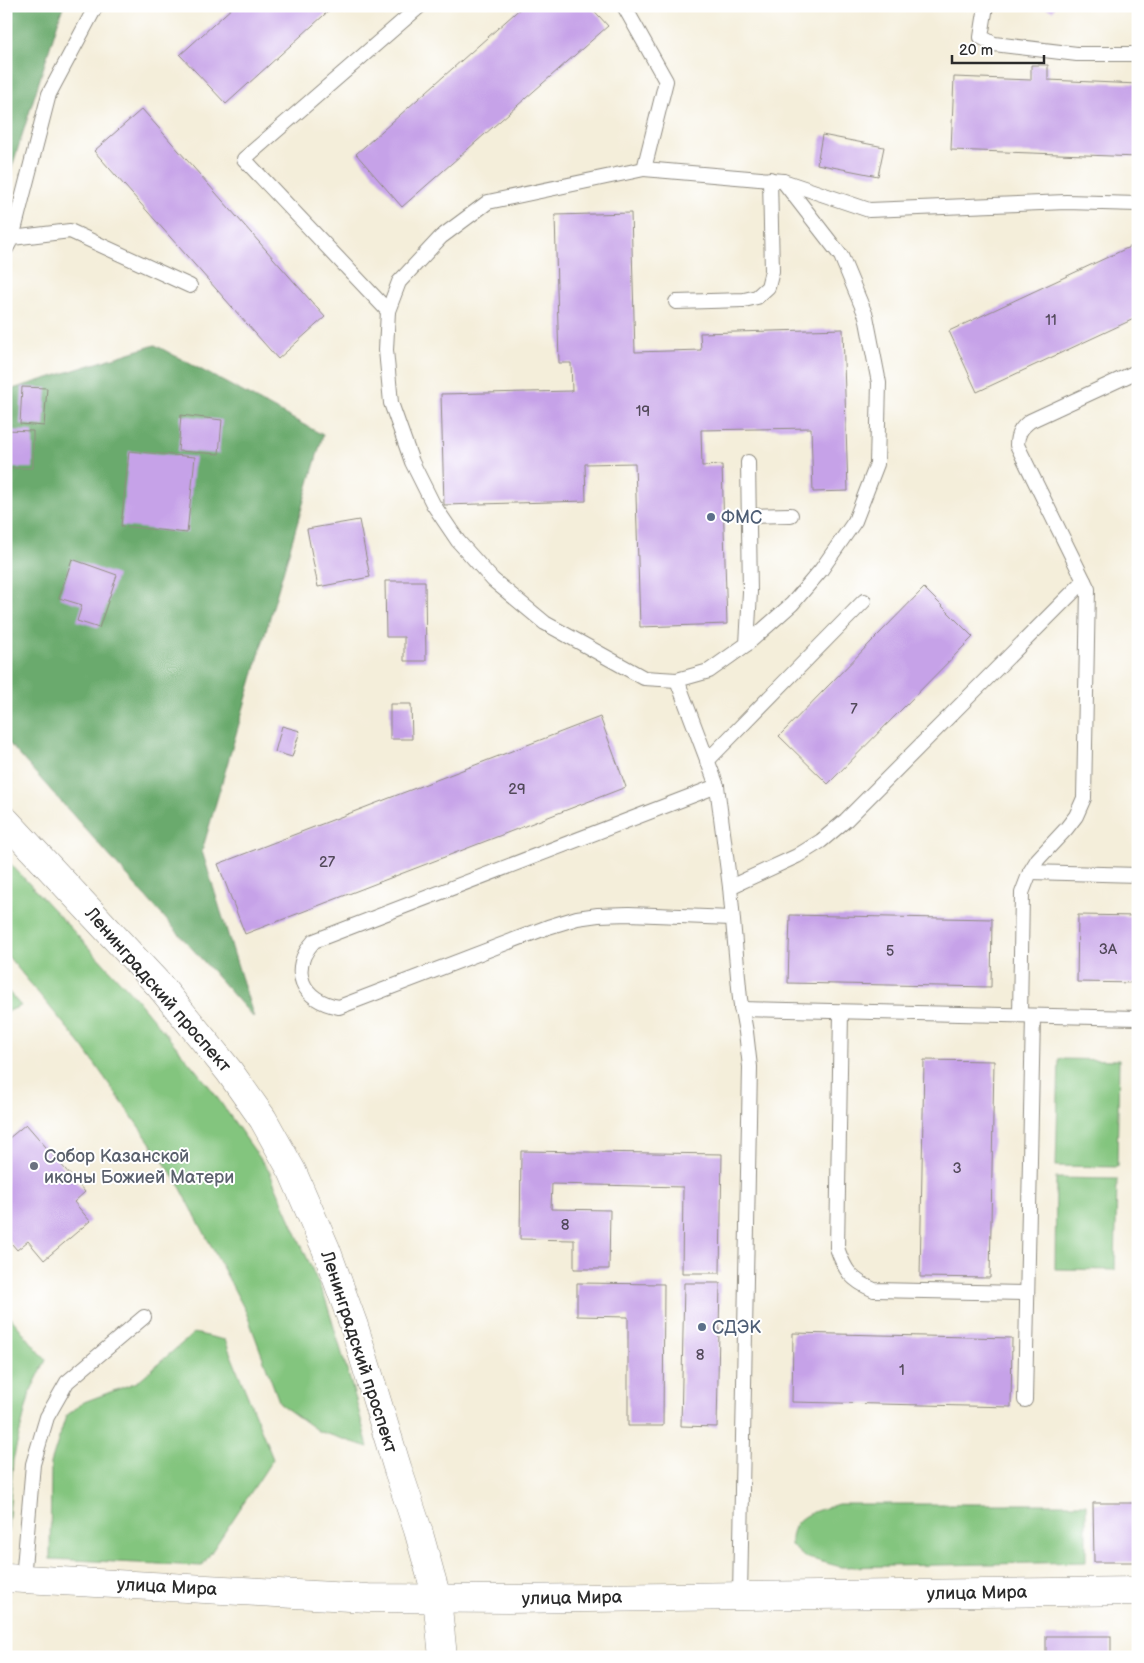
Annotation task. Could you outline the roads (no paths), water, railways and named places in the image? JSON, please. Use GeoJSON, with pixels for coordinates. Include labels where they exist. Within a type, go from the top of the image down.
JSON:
{"type":"FeatureCollection","features":[{"type":"Feature","properties":{"kind":"street","name":"Ленинградский проспект"},"geometry":{"type":"LineString","coordinates":[[6,821],[159,985],[229,1071],[268,1128],[292,1171],[354,1326],[418,1530],[437,1598],[443,1657]]}},
{"type":"Feature","properties":{"kind":"street","name":"улица Мира"},"geometry":{"type":"LineString","coordinates":[[15,1578],[368,1598],[508,1599],[1138,1591]]}},
{"type":"Feature","properties":{"kind":"lane"},"geometry":{"type":"LineString","coordinates":[[96,6],[49,94],[9,243],[70,232],[190,286]]}},
{"type":"Feature","properties":{"kind":"lane"},"geometry":{"type":"LineString","coordinates":[[388,311],[244,160],[420,6]]}},
{"type":"Feature","properties":{"kind":"lane"},"geometry":{"type":"LineString","coordinates":[[624,6],[666,81],[644,169]]}},
{"type":"Feature","properties":{"kind":"lane"},"geometry":{"type":"LineString","coordinates":[[986,6],[981,37],[994,44],[1077,54],[1138,54]]}},
{"type":"Feature","properties":{"kind":"lane"},"geometry":{"type":"LineString","coordinates":[[776,180],[841,256],[866,316],[879,382],[876,464],[855,521],[821,570],[792,604],[747,644],[709,671],[677,680],[644,678],[545,623],[493,580],[458,541],[433,504],[412,462],[392,403],[386,350],[388,311],[400,282],[441,237],[488,202],[644,169],[776,180],[869,210],[1066,202],[1138,204]]}},
{"type":"Feature","properties":{"kind":"lane"},"geometry":{"type":"LineString","coordinates":[[676,302],[744,300],[757,297],[768,287],[772,271],[776,180]]}},
{"type":"Feature","properties":{"kind":"lane"},"geometry":{"type":"LineString","coordinates":[[1025,1400],[1027,1293],[1026,1016],[1022,893],[1030,872],[1076,816],[1084,798],[1088,589],[1017,445],[1017,438],[1023,426],[1030,421],[1138,371]]}},
{"type":"Feature","properties":{"kind":"lane"},"geometry":{"type":"LineString","coordinates":[[747,644],[750,592],[748,462]]}},
{"type":"Feature","properties":{"kind":"lane"},"geometry":{"type":"LineString","coordinates":[[749,516],[791,515]]}},
{"type":"Feature","properties":{"kind":"lane"},"geometry":{"type":"LineString","coordinates":[[730,887],[797,856],[846,820],[1084,581]]}},
{"type":"Feature","properties":{"kind":"lane"},"geometry":{"type":"LineString","coordinates":[[707,761],[864,601]]}},
{"type":"Feature","properties":{"kind":"lane"},"geometry":{"type":"LineString","coordinates":[[677,680],[717,786],[730,887],[741,1009],[748,1046],[750,1079],[740,1596]]}},
{"type":"Feature","properties":{"kind":"lane"},"geometry":{"type":"LineString","coordinates":[[717,786],[314,941],[305,951],[300,972],[303,984],[314,998],[326,1005],[339,1007],[548,927],[577,918],[629,914],[732,918]]}},
{"type":"Feature","properties":{"kind":"lane"},"geometry":{"type":"LineString","coordinates":[[1030,872],[1138,875]]}},
{"type":"Feature","properties":{"kind":"lane"},"geometry":{"type":"LineString","coordinates":[[741,1009],[1138,1018]]}},
{"type":"Feature","properties":{"kind":"lane"},"geometry":{"type":"LineString","coordinates":[[841,1012],[837,1248],[844,1267],[861,1284],[874,1290],[1027,1293]]}},
{"type":"Feature","properties":{"kind":"lane"},"geometry":{"type":"LineString","coordinates":[[15,1578],[33,1464],[46,1417],[67,1382],[144,1317]]}},
{"type":"Feature","properties":{"kind":"place","name":"ФМС"},"geometry":{"type":"Point","coordinates":[711,517]}},
{"type":"Feature","properties":{"kind":"place","name":"Собор Казанской иконы Божией Матери"},"geometry":{"type":"Point","coordinates":[34,1166]}},
{"type":"Feature","properties":{"kind":"place","name":"СДЭК"},"geometry":{"type":"Point","coordinates":[702,1327]}}]}
